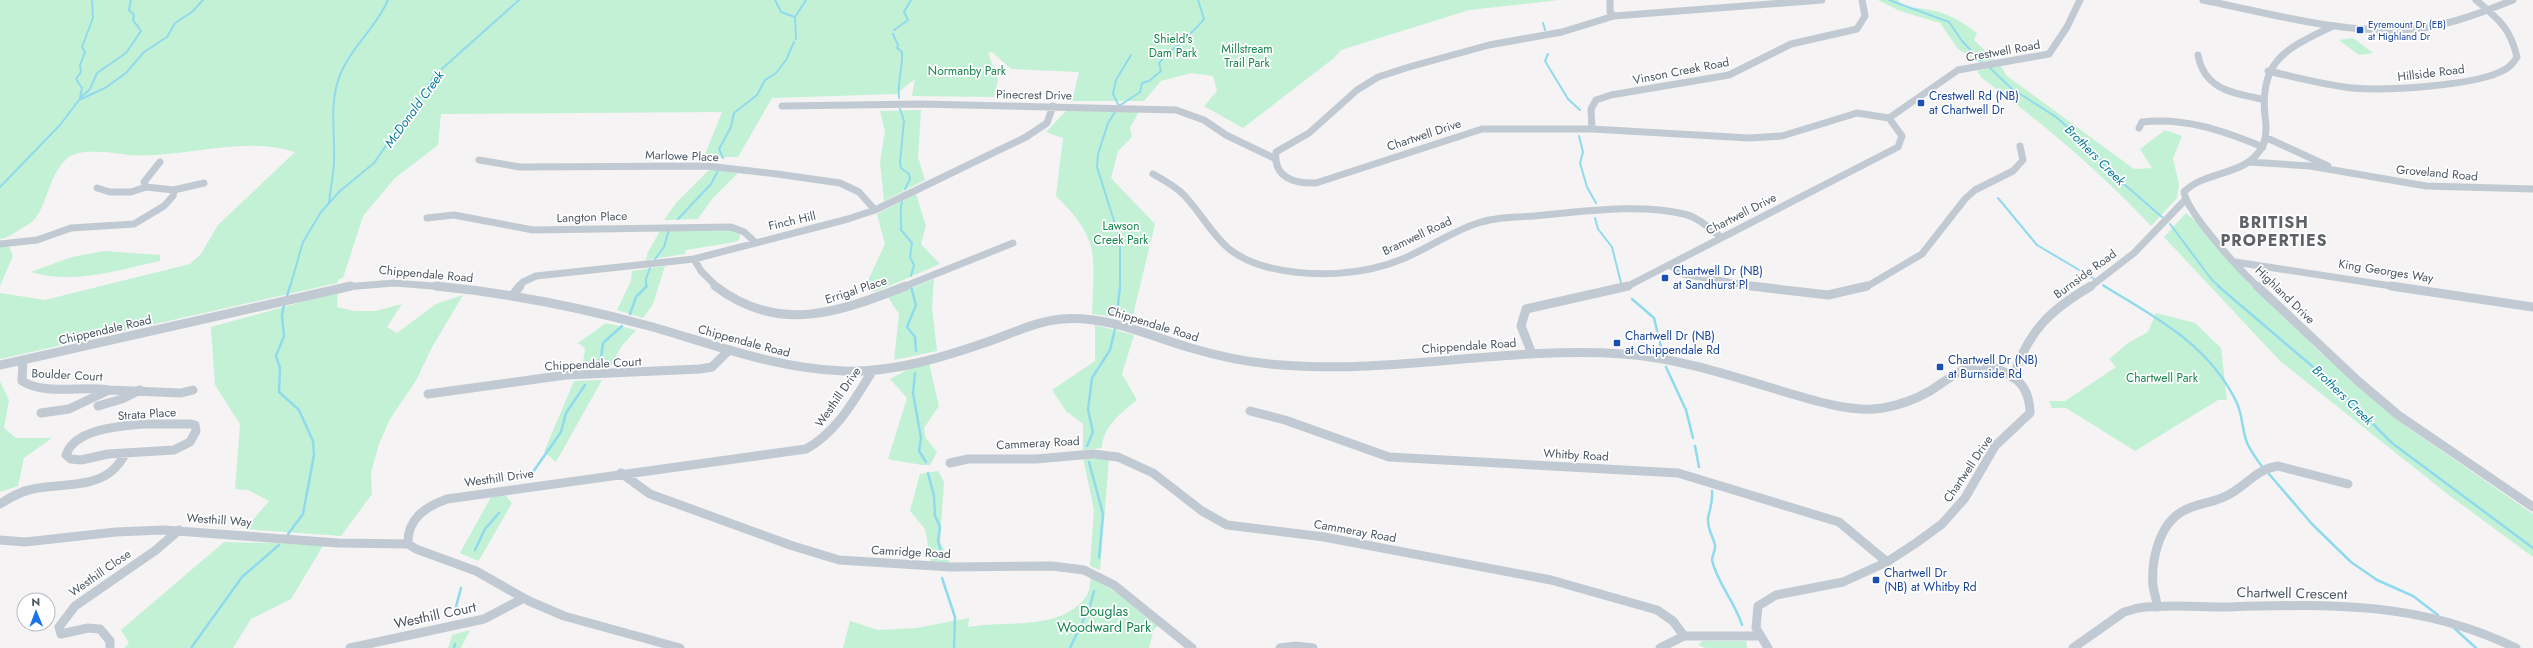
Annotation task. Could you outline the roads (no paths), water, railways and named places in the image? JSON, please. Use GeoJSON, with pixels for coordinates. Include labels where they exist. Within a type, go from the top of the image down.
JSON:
{"type":"FeatureCollection","features":[{"type":"Feature","properties":{"kind":"street"},"geometry":{"type":"LineString","coordinates":[[1610,0],[1610,12],[1614,16]]}},
{"type":"Feature","properties":{"kind":"street"},"geometry":{"type":"LineString","coordinates":[[1274,158],[1276,152],[1284,145],[1309,133],[1357,90],[1378,77],[1490,45],[1562,32],[1614,16],[1822,0]]}},
{"type":"Feature","properties":{"kind":"street","name":"Vinson Creek Road"},"geometry":{"type":"LineString","coordinates":[[1592,129],[1592,109],[1596,100],[1611,95],[1729,75],[1791,44],[1857,29],[1865,16],[1862,0]]}},
{"type":"Feature","properties":{"kind":"street","name":"Crestwell Road"},"geometry":{"type":"LineString","coordinates":[[1889,118],[1958,70],[2049,54],[2067,27],[2080,0]]}},
{"type":"Feature","properties":{"kind":"street"},"geometry":{"type":"LineString","coordinates":[[2203,0],[2244,3],[2334,26],[2377,28],[2431,26],[2452,23],[2513,0]]}},
{"type":"Feature","properties":{"kind":"street","name":"Hillside Road"},"geometry":{"type":"LineString","coordinates":[[2268,71],[2326,84],[2375,90],[2431,86],[2501,72],[2512,65],[2518,57],[2514,38],[2510,30],[2476,0]]}},
{"type":"Feature","properties":{"kind":"street"},"geometry":{"type":"LineString","coordinates":[[2185,200],[2184,192],[2197,180],[2249,162],[2262,147],[2267,138],[2262,99],[2268,71],[2284,53],[2296,44],[2334,26]]}},
{"type":"Feature","properties":{"kind":"street"},"geometry":{"type":"LineString","coordinates":[[2198,55],[2202,72],[2209,80],[2224,88],[2262,99]]}},
{"type":"Feature","properties":{"kind":"street","name":"Pinecrest Drive"},"geometry":{"type":"LineString","coordinates":[[782,106],[921,104],[1106,107],[1176,110],[1204,120],[1226,135],[1274,158]]}},
{"type":"Feature","properties":{"kind":"street","name":"Finch Hill"},"geometry":{"type":"LineString","coordinates":[[512,295],[523,282],[536,276],[694,258],[848,219],[875,210],[1038,130],[1047,122],[1053,106]]}},
{"type":"Feature","properties":{"kind":"street","name":"Chartwell Drive"},"geometry":{"type":"LineString","coordinates":[[1274,158],[1281,174],[1302,184],[1316,183],[1482,129],[1592,129],[1749,138],[1782,136],[1857,113],[1889,118],[1902,136],[1898,147],[1623,288],[1526,309],[1521,318],[1520,329],[1532,354],[1650,356],[1677,361],[1823,401],[1869,409],[1905,403],[1929,392],[1956,371],[1965,368],[1990,368],[2014,378],[2028,394],[2031,403],[2030,413],[1995,446],[1965,498],[1942,524],[1887,562],[1843,582],[1776,595],[1758,606],[1753,622],[1759,636],[1768,648]]}},
{"type":"Feature","properties":{"kind":"street"},"geometry":{"type":"LineString","coordinates":[[2139,128],[2142,122],[2155,119],[2180,122],[2215,130],[2262,147]]}},
{"type":"Feature","properties":{"kind":"street","name":"Groveland Road"},"geometry":{"type":"LineString","coordinates":[[2267,138],[2340,171]]}},
{"type":"Feature","properties":{"kind":"street"},"geometry":{"type":"LineString","coordinates":[[1670,265],[1683,274],[1805,294],[1828,295],[1865,287],[1922,254],[1970,194],[2013,172],[2023,160],[2020,146]]}},
{"type":"Feature","properties":{"kind":"street","name":"Marlowe Place"},"geometry":{"type":"LineString","coordinates":[[479,160],[520,167],[707,166],[791,176],[840,183],[859,192],[875,210]]}},
{"type":"Feature","properties":{"kind":"street"},"geometry":{"type":"LineString","coordinates":[[146,187],[144,182],[160,162]]}},
{"type":"Feature","properties":{"kind":"street","name":"Groveland Road"},"geometry":{"type":"LineString","coordinates":[[2249,162],[2286,162],[2412,184],[2533,189]]}},
{"type":"Feature","properties":{"kind":"street","name":"Bramwell Road"},"geometry":{"type":"LineString","coordinates":[[1154,174],[1187,198],[1215,240],[1229,250],[1251,262],[1305,272],[1331,273],[1376,268],[1394,263],[1458,230],[1480,223],[1572,212],[1685,214],[1698,220],[1721,237]]}},
{"type":"Feature","properties":{"kind":"street"},"geometry":{"type":"LineString","coordinates":[[96,188],[110,192],[131,192],[146,187],[174,190],[204,183]]}},
{"type":"Feature","properties":{"kind":"street"},"geometry":{"type":"LineString","coordinates":[[3,243],[37,240],[71,228],[134,224],[144,220],[164,206],[173,196],[174,190]]}},
{"type":"Feature","properties":{"kind":"street","name":"Highland Drive"},"geometry":{"type":"LineString","coordinates":[[2185,200],[2235,262],[2265,295],[2398,415],[2533,507]]}},
{"type":"Feature","properties":{"kind":"street","name":"Burnside Road"},"geometry":{"type":"LineString","coordinates":[[2014,378],[2016,366],[2029,341],[2048,316],[2115,270],[2150,238],[2185,200]]}},
{"type":"Feature","properties":{"kind":"street","name":"Langton Place"},"geometry":{"type":"LineString","coordinates":[[427,218],[454,215],[533,230],[625,227],[731,227],[743,232],[755,242]]}},
{"type":"Feature","properties":{"kind":"street","name":"Errigal Place"},"geometry":{"type":"LineString","coordinates":[[694,258],[697,267],[709,282],[727,294],[783,313],[806,315],[826,313],[852,307],[1013,243]]}},
{"type":"Feature","properties":{"kind":"street","name":"King Georges Way"},"geometry":{"type":"LineString","coordinates":[[2235,262],[2533,307]]}},
{"type":"Feature","properties":{"kind":"street","name":"Chippendale Road"},"geometry":{"type":"LineString","coordinates":[[0,365],[218,317],[337,288],[368,282],[396,281],[512,295],[596,312],[728,351],[799,367],[873,370],[976,345],[1058,320],[1078,319],[1122,325],[1175,344],[1220,356],[1257,363],[1298,367],[1349,367],[1532,354]]}},
{"type":"Feature","properties":{"kind":"street","name":"Chippendale Court"},"geometry":{"type":"LineString","coordinates":[[428,394],[566,376],[700,370],[712,367],[728,351]]}},
{"type":"Feature","properties":{"kind":"street","name":"Boulder Court"},"geometry":{"type":"LineString","coordinates":[[23,361],[20,375],[26,385],[49,388],[88,386],[109,390]]}},
{"type":"Feature","properties":{"kind":"street","name":"Westhill Drive"},"geometry":{"type":"LineString","coordinates":[[408,544],[406,533],[408,527],[416,516],[436,502],[621,474],[806,449],[817,444],[831,431],[873,370]]}},
{"type":"Feature","properties":{"kind":"street"},"geometry":{"type":"LineString","coordinates":[[41,413],[69,409],[109,390],[140,390],[181,393],[193,390]]}},
{"type":"Feature","properties":{"kind":"street"},"geometry":{"type":"LineString","coordinates":[[98,406],[122,399],[140,390]]}},
{"type":"Feature","properties":{"kind":"street","name":"Whitby Road"},"geometry":{"type":"LineString","coordinates":[[1250,411],[1269,414],[1367,452],[1390,457],[1678,473],[1839,522],[1887,562]]}},
{"type":"Feature","properties":{"kind":"street","name":"Strata Place"},"geometry":{"type":"LineString","coordinates":[[191,424],[196,428],[190,442],[178,449],[126,453],[75,460],[67,457],[65,452],[80,438],[123,426],[191,424]]}},
{"type":"Feature","properties":{"kind":"street"},"geometry":{"type":"LineString","coordinates":[[0,504],[25,491],[101,480],[117,470],[126,453]]}},
{"type":"Feature","properties":{"kind":"street","name":"Cammeray Road"},"geometry":{"type":"LineString","coordinates":[[950,462],[968,459],[1036,459],[1093,454],[1118,457],[1139,465],[1153,473],[1202,511],[1227,525],[1324,538],[1550,580],[1657,610],[1673,621],[1684,636]]}},
{"type":"Feature","properties":{"kind":"street"},"geometry":{"type":"LineString","coordinates":[[2157,607],[2153,587],[2160,542],[2166,526],[2182,511],[2232,493],[2258,470],[2268,467],[2278,466],[2348,484]]}},
{"type":"Feature","properties":{"kind":"street","name":"Camridge Road"},"geometry":{"type":"LineString","coordinates":[[621,474],[650,494],[790,545],[839,560],[952,568],[1052,566],[1084,570],[1114,585],[1192,648]]}},
{"type":"Feature","properties":{"kind":"street","name":"Westhill Way"},"geometry":{"type":"LineString","coordinates":[[0,540],[14,543],[90,533],[179,530],[362,544],[408,544]]}},
{"type":"Feature","properties":{"kind":"street","name":"Westhill Close"},"geometry":{"type":"LineString","coordinates":[[110,648],[110,641],[101,628],[92,626],[71,635],[61,634],[59,627],[75,606],[92,596],[156,550],[179,530]]}},
{"type":"Feature","properties":{"kind":"street"},"geometry":{"type":"LineString","coordinates":[[408,544],[417,551],[475,570],[495,580],[522,599],[560,615],[680,648]]}},
{"type":"Feature","properties":{"kind":"street","name":"Westhill Court"},"geometry":{"type":"LineString","coordinates":[[350,648],[484,619],[504,610],[522,599]]}},
{"type":"Feature","properties":{"kind":"street","name":"Chartwell Crescent"},"geometry":{"type":"LineString","coordinates":[[2073,648],[2127,610],[2157,607],[2322,606],[2400,612],[2474,628],[2516,648]]}},
{"type":"Feature","properties":{"kind":"street"},"geometry":{"type":"LineString","coordinates":[[1660,648],[1684,636],[1759,636]]}},
{"type":"Feature","properties":{"kind":"street"},"geometry":{"type":"LineString","coordinates":[[1280,648],[1296,646],[1313,648]]}},
{"type":"Feature","properties":{"kind":"waterway"},"geometry":{"type":"LineString","coordinates":[[80,97],[82,88],[76,79],[81,72],[80,65],[85,52],[82,47],[93,18],[92,0]]}},
{"type":"Feature","properties":{"kind":"waterway"},"geometry":{"type":"LineString","coordinates":[[80,98],[90,89],[97,73],[126,53],[141,31],[133,20],[134,15],[129,10],[131,0]]}},
{"type":"Feature","properties":{"kind":"waterway"},"geometry":{"type":"LineString","coordinates":[[0,187],[60,125],[79,100],[105,88],[126,73],[144,52],[167,37],[175,23],[192,12],[203,0]]}},
{"type":"Feature","properties":{"kind":"waterway","name":"McDonald Creek"},"geometry":{"type":"LineString","coordinates":[[329,203],[334,166],[333,117],[337,85],[340,75],[350,55],[377,20],[388,0]]}},
{"type":"Feature","properties":{"kind":"waterway","name":"McDonald Creek"},"geometry":{"type":"LineString","coordinates":[[290,287],[303,242],[321,212],[340,191],[374,163],[435,75],[519,0]]}},
{"type":"Feature","properties":{"kind":"waterway"},"geometry":{"type":"LineString","coordinates":[[775,0],[781,12],[795,17]]}},
{"type":"Feature","properties":{"kind":"waterway"},"geometry":{"type":"LineString","coordinates":[[795,17],[806,0]]}},
{"type":"Feature","properties":{"kind":"waterway"},"geometry":{"type":"LineString","coordinates":[[894,30],[908,20],[904,12],[911,0]]}},
{"type":"Feature","properties":{"kind":"waterway"},"geometry":{"type":"LineString","coordinates":[[1119,106],[1140,92],[1142,83],[1149,81],[1161,71],[1159,63],[1204,19],[1198,0]]}},
{"type":"Feature","properties":{"kind":"waterway","name":"Brothers Creek"},"geometry":{"type":"LineString","coordinates":[[1889,0],[1949,22],[1962,41],[1982,62]]}},
{"type":"Feature","properties":{"kind":"waterway"},"geometry":{"type":"LineString","coordinates":[[795,17],[796,39]]}},
{"type":"Feature","properties":{"kind":"waterway"},"geometry":{"type":"LineString","coordinates":[[1543,23],[1545,30]]}},
{"type":"Feature","properties":{"kind":"waterway"},"geometry":{"type":"LineString","coordinates":[[893,34],[898,45],[897,48],[902,52],[899,98]]}},
{"type":"Feature","properties":{"kind":"waterway"},"geometry":{"type":"LineString","coordinates":[[723,158],[719,149],[731,127],[734,113],[757,95],[765,80],[776,73],[786,60],[794,42]]}},
{"type":"Feature","properties":{"kind":"waterway"},"geometry":{"type":"LineString","coordinates":[[1548,54],[1545,61],[1568,99],[1580,110]]}},
{"type":"Feature","properties":{"kind":"waterway"},"geometry":{"type":"LineString","coordinates":[[1119,106],[1113,94],[1116,80],[1131,55]]}},
{"type":"Feature","properties":{"kind":"waterway","name":"Brothers Creek"},"geometry":{"type":"LineString","coordinates":[[1989,67],[2011,88],[2056,117],[2088,145],[2109,171],[2162,217]]}},
{"type":"Feature","properties":{"kind":"waterway"},"geometry":{"type":"LineString","coordinates":[[1119,106],[1108,123],[1098,154],[1097,167],[1120,240],[1120,286]]}},
{"type":"Feature","properties":{"kind":"waterway"},"geometry":{"type":"LineString","coordinates":[[900,109],[904,121],[900,162],[901,168],[909,174],[910,179],[905,189]]}},
{"type":"Feature","properties":{"kind":"waterway"},"geometry":{"type":"LineString","coordinates":[[1579,136],[1583,152],[1580,163],[1587,187],[1596,203]]}},
{"type":"Feature","properties":{"kind":"waterway"},"geometry":{"type":"LineString","coordinates":[[678,219],[711,184],[719,169]]}},
{"type":"Feature","properties":{"kind":"waterway"},"geometry":{"type":"LineString","coordinates":[[1998,198],[2037,245],[2096,280]]}},
{"type":"Feature","properties":{"kind":"waterway"},"geometry":{"type":"LineString","coordinates":[[902,200],[901,230],[912,243],[910,257],[914,265],[911,276]]}},
{"type":"Feature","properties":{"kind":"waterway"},"geometry":{"type":"LineString","coordinates":[[1595,218],[1598,229],[1612,247],[1621,283]]}},
{"type":"Feature","properties":{"kind":"waterway","name":"Brothers Creek"},"geometry":{"type":"LineString","coordinates":[[2170,224],[2212,280],[2220,287]]}},
{"type":"Feature","properties":{"kind":"waterway"},"geometry":{"type":"LineString","coordinates":[[655,259],[664,247],[669,230]]}},
{"type":"Feature","properties":{"kind":"waterway"},"geometry":{"type":"LineString","coordinates":[[646,287],[646,279],[650,268]]}},
{"type":"Feature","properties":{"kind":"waterway","name":"McDonald Creek"},"geometry":{"type":"LineString","coordinates":[[286,299],[290,286]]}},
{"type":"Feature","properties":{"kind":"waterway"},"geometry":{"type":"LineString","coordinates":[[1117,314],[1120,286]]}},
{"type":"Feature","properties":{"kind":"waterway"},"geometry":{"type":"LineString","coordinates":[[2104,286],[2161,321],[2179,334],[2211,363],[2236,401],[2248,445],[2263,468]]}},
{"type":"Feature","properties":{"kind":"waterway","name":"Brothers Creek"},"geometry":{"type":"LineString","coordinates":[[2218,286],[2333,384],[2392,443],[2533,548]]}},
{"type":"Feature","properties":{"kind":"waterway"},"geometry":{"type":"LineString","coordinates":[[630,314],[636,297],[646,287]]}},
{"type":"Feature","properties":{"kind":"waterway"},"geometry":{"type":"LineString","coordinates":[[911,287],[916,305],[907,327],[915,337],[916,351]]}},
{"type":"Feature","properties":{"kind":"waterway"},"geometry":{"type":"LineString","coordinates":[[1632,299],[1654,318],[1661,347]]}},
{"type":"Feature","properties":{"kind":"waterway","name":"McDonald Creek"},"geometry":{"type":"LineString","coordinates":[[284,304],[282,316],[284,336],[276,356],[280,368],[279,392],[299,410],[313,441],[314,455],[303,514],[288,534]]}},
{"type":"Feature","properties":{"kind":"waterway"},"geometry":{"type":"LineString","coordinates":[[595,367],[601,358],[603,343],[622,326]]}},
{"type":"Feature","properties":{"kind":"waterway"},"geometry":{"type":"LineString","coordinates":[[1087,446],[1093,432],[1088,410],[1092,378],[1110,350],[1115,329]]}},
{"type":"Feature","properties":{"kind":"waterway"},"geometry":{"type":"LineString","coordinates":[[1666,367],[1686,410],[1693,438]]}},
{"type":"Feature","properties":{"kind":"waterway"},"geometry":{"type":"LineString","coordinates":[[915,373],[913,393],[921,438],[919,451],[926,462]]}},
{"type":"Feature","properties":{"kind":"waterway"},"geometry":{"type":"LineString","coordinates":[[533,472],[561,432],[566,413],[585,385]]}},
{"type":"Feature","properties":{"kind":"waterway"},"geometry":{"type":"LineString","coordinates":[[1695,446],[1699,467]]}},
{"type":"Feature","properties":{"kind":"waterway"},"geometry":{"type":"LineString","coordinates":[[1089,462],[1103,514],[1099,558]]}},
{"type":"Feature","properties":{"kind":"waterway"},"geometry":{"type":"LineString","coordinates":[[928,473],[934,496],[935,516],[940,527],[938,541],[942,555]]}},
{"type":"Feature","properties":{"kind":"waterway"},"geometry":{"type":"LineString","coordinates":[[2269,474],[2312,524],[2351,562],[2377,580],[2413,596],[2438,615]]}},
{"type":"Feature","properties":{"kind":"waterway"},"geometry":{"type":"LineString","coordinates":[[1712,491],[1712,502],[1708,518],[1709,529],[1715,545],[1712,560],[1718,577],[1735,608],[1742,625]]}},
{"type":"Feature","properties":{"kind":"waterway"},"geometry":{"type":"LineString","coordinates":[[475,550],[485,529],[499,513]]}},
{"type":"Feature","properties":{"kind":"waterway","name":"McDonald Creek"},"geometry":{"type":"LineString","coordinates":[[191,648],[242,577],[279,545]]}},
{"type":"Feature","properties":{"kind":"waterway"},"geometry":{"type":"LineString","coordinates":[[942,578],[955,617],[954,648]]}},
{"type":"Feature","properties":{"kind":"waterway"},"geometry":{"type":"LineString","coordinates":[[454,614],[461,588]]}},
{"type":"Feature","properties":{"kind":"waterway"},"geometry":{"type":"LineString","coordinates":[[1070,648],[1090,606],[1094,591]]}},
{"type":"Feature","properties":{"kind":"waterway"},"geometry":{"type":"LineString","coordinates":[[2454,628],[2476,648]]}},
{"type":"Feature","properties":{"kind":"waterway"},"geometry":{"type":"LineString","coordinates":[[454,648],[455,644]]}},
{"type":"Feature","properties":{"kind":"place","name":"Eyremount Dr (EB) at Highland Dr"},"geometry":{"type":"Point","coordinates":[2360,30]}},
{"type":"Feature","properties":{"kind":"place","name":"Crestwell Rd (NB) at Chartwell Dr"},"geometry":{"type":"Point","coordinates":[1921,103]}},
{"type":"Feature","properties":{"kind":"place","name":"Chartwell Dr (NB) at Sandhurst Pl"},"geometry":{"type":"Point","coordinates":[1665,278]}},
{"type":"Feature","properties":{"kind":"place","name":"Chartwell Dr (NB) at Chippendale Rd"},"geometry":{"type":"Point","coordinates":[1617,343]}},
{"type":"Feature","properties":{"kind":"place","name":"Chartwell Dr (NB) at Burnside Rd"},"geometry":{"type":"Point","coordinates":[1940,367]}},
{"type":"Feature","properties":{"kind":"place","name":"Chartwell Dr (NB) at Whitby Rd"},"geometry":{"type":"Point","coordinates":[1876,580]}},
{"type":"Feature","properties":{"kind":"district","name":"BRITISH PROPERTIES"},"geometry":{"type":"Point","coordinates":[2274,231]}},
{"type":"Feature","properties":{"kind":"park label","name":"Shield's Dam Park"},"geometry":{"type":"Point","coordinates":[1173,46]}},
{"type":"Feature","properties":{"kind":"park label","name":"Millstream Trail Park"},"geometry":{"type":"Point","coordinates":[1247,56]}},
{"type":"Feature","properties":{"kind":"park label","name":"Normanby Park"},"geometry":{"type":"Point","coordinates":[967,71]}},
{"type":"Feature","properties":{"kind":"park label","name":"Lawson Creek Park"},"geometry":{"type":"Point","coordinates":[1121,233]}},
{"type":"Feature","properties":{"kind":"park label","name":"Chartwell Park"},"geometry":{"type":"Point","coordinates":[2162,378]}},
{"type":"Feature","properties":{"kind":"park label","name":"Douglas Woodward Park"},"geometry":{"type":"Point","coordinates":[1104,620]}}]}
